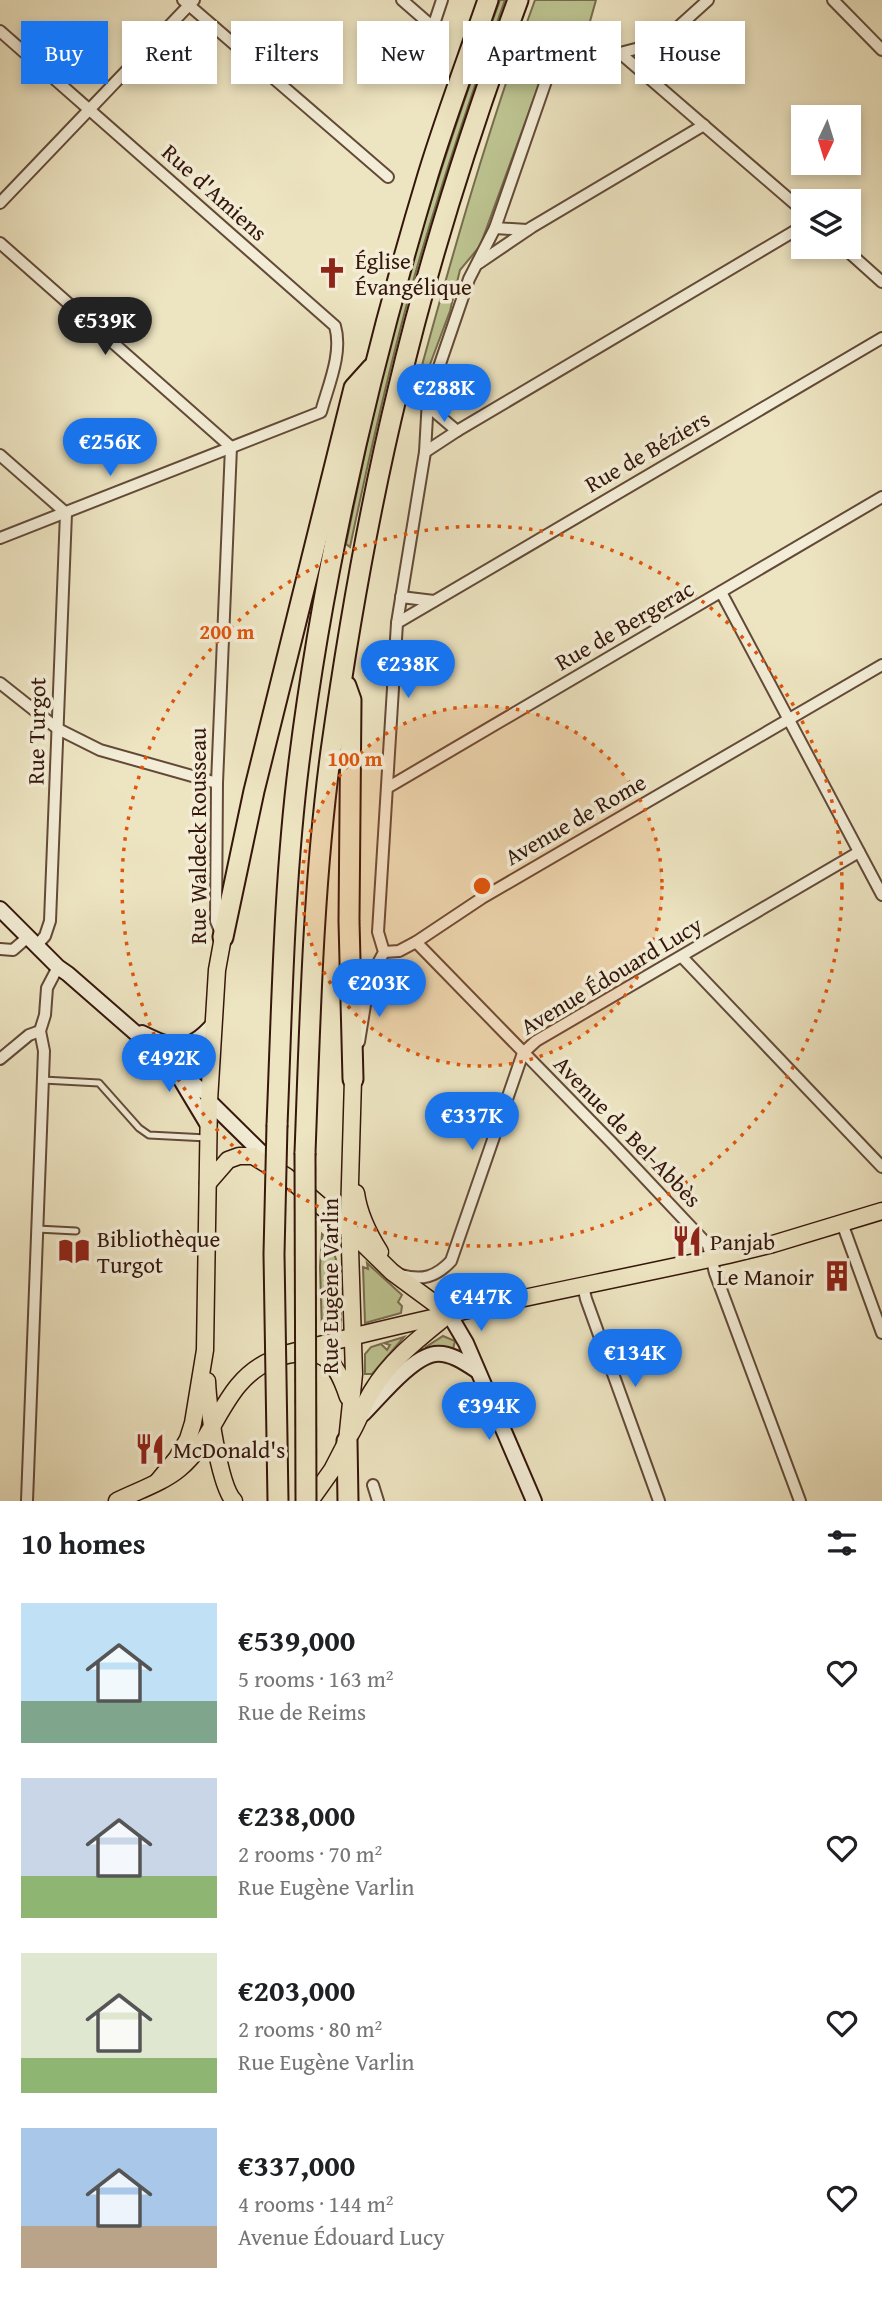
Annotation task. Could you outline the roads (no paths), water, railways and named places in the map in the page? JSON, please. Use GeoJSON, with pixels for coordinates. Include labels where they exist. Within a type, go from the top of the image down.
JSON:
{"type":"FeatureCollection","features":[{"type":"Feature","properties":{"kind":"highway"},"geometry":{"type":"LineString","coordinates":[[278,1501],[274,1254],[277,1125],[289,855],[299,760],[337,528],[375,364],[429,173],[488,0]]}},
{"type":"Feature","properties":{"kind":"highway"},"geometry":{"type":"LineString","coordinates":[[308,1501],[305,1153],[313,935],[331,754],[342,675],[380,466],[398,387],[458,172],[518,0]]}},
{"type":"Feature","properties":{"kind":"highway"},"geometry":{"type":"LineString","coordinates":[[223,937],[257,777],[354,388],[375,364]]}},
{"type":"Feature","properties":{"kind":"highway"},"geometry":{"type":"LineString","coordinates":[[342,675],[351,700],[349,921],[354,1079]]}},
{"type":"Feature","properties":{"kind":"highway"},"geometry":{"type":"LineString","coordinates":[[347,1441],[348,1501]]}},
{"type":"Feature","properties":{"kind":"main road","name":"Rue Waldeck Rousseau"},"geometry":{"type":"LineString","coordinates":[[223,937],[216,970],[205,1096],[208,1132],[205,1350],[208,1396],[218,1462],[230,1499]]}},
{"type":"Feature","properties":{"kind":"main road","name":"Rue Eugène Varlin"},"geometry":{"type":"LineString","coordinates":[[347,1441],[354,1374],[350,1231],[354,1079]]}},
{"type":"Feature","properties":{"kind":"main road"},"geometry":{"type":"LineString","coordinates":[[208,1183],[228,1160],[239,1156],[253,1156],[286,1176],[350,1231],[392,1272],[449,1314]]}},
{"type":"Feature","properties":{"kind":"main road","name":"Rue Eugène Varlin"},"geometry":{"type":"LineString","coordinates":[[352,1168],[358,1206],[367,1232],[392,1272]]}},
{"type":"Feature","properties":{"kind":"main road"},"geometry":{"type":"LineString","coordinates":[[117,1501],[178,1470],[214,1426],[243,1378],[258,1366],[289,1353],[449,1314],[773,1244],[882,1211]]}},
{"type":"Feature","properties":{"kind":"main road"},"geometry":{"type":"LineString","coordinates":[[308,1501],[332,1471],[362,1415],[370,1394],[385,1371],[411,1344],[449,1314]]}},
{"type":"Feature","properties":{"kind":"main road","name":"Rue Waldeck Rousseau"},"geometry":{"type":"LineString","coordinates":[[158,1480],[177,1458],[188,1439],[205,1350]]}},
{"type":"Feature","properties":{"kind":"main road"},"geometry":{"type":"LineString","coordinates":[[289,1353],[320,1355],[341,1374],[350,1402]]}},
{"type":"Feature","properties":{"kind":"street"},"geometry":{"type":"LineString","coordinates":[[402,0],[433,27],[442,0]]}},
{"type":"Feature","properties":{"kind":"street"},"geometry":{"type":"LineString","coordinates":[[621,53],[666,38],[708,0]]}},
{"type":"Feature","properties":{"kind":"street"},"geometry":{"type":"LineString","coordinates":[[833,0],[882,50]]}},
{"type":"Feature","properties":{"kind":"street"},"geometry":{"type":"LineString","coordinates":[[0,203],[91,110],[189,2],[388,177]]}},
{"type":"Feature","properties":{"kind":"street","name":"Rue d'Amiens"},"geometry":{"type":"LineString","coordinates":[[0,31],[335,326],[338,348],[321,412],[231,447]]}},
{"type":"Feature","properties":{"kind":"street"},"geometry":{"type":"LineString","coordinates":[[621,54],[791,201]]}},
{"type":"Feature","properties":{"kind":"street"},"geometry":{"type":"LineString","coordinates":[[384,952],[377,932],[397,623],[425,452],[430,391],[469,279],[495,228],[545,84]]}},
{"type":"Feature","properties":{"kind":"street"},"geometry":{"type":"LineString","coordinates":[[477,264],[527,230],[704,125]]}},
{"type":"Feature","properties":{"kind":"street"},"geometry":{"type":"LineString","coordinates":[[495,228],[527,230]]}},
{"type":"Feature","properties":{"kind":"street"},"geometry":{"type":"LineString","coordinates":[[425,452],[791,233]]}},
{"type":"Feature","properties":{"kind":"street"},"geometry":{"type":"LineString","coordinates":[[0,243],[231,447],[0,538]]}},
{"type":"Feature","properties":{"kind":"street"},"geometry":{"type":"LineString","coordinates":[[856,259],[882,282]]}},
{"type":"Feature","properties":{"kind":"street","name":"Rue de Béziers"},"geometry":{"type":"LineString","coordinates":[[397,623],[882,338]]}},
{"type":"Feature","properties":{"kind":"street"},"geometry":{"type":"LineString","coordinates":[[429,407],[457,431]]}},
{"type":"Feature","properties":{"kind":"street","name":"Rue Waldeck Rousseau"},"geometry":{"type":"LineString","coordinates":[[223,937],[216,921],[217,783],[231,447]]}},
{"type":"Feature","properties":{"kind":"street"},"geometry":{"type":"LineString","coordinates":[[0,455],[66,513]]}},
{"type":"Feature","properties":{"kind":"street","name":"Rue de Bergerac"},"geometry":{"type":"LineString","coordinates":[[387,788],[882,497]]}},
{"type":"Feature","properties":{"kind":"street","name":"Rue Turgot"},"geometry":{"type":"LineString","coordinates":[[33,941],[46,936],[50,921],[66,513]]}},
{"type":"Feature","properties":{"kind":"street"},"geometry":{"type":"LineString","coordinates":[[721,592],[882,895]]}},
{"type":"Feature","properties":{"kind":"street"},"geometry":{"type":"LineString","coordinates":[[401,597],[434,601]]}},
{"type":"Feature","properties":{"kind":"street","name":"Avenue de Rome"},"geometry":{"type":"LineString","coordinates":[[384,952],[398,951],[416,942],[482,898],[882,665]]}},
{"type":"Feature","properties":{"kind":"street"},"geometry":{"type":"LineString","coordinates":[[0,683],[58,729],[100,750],[217,783]]}},
{"type":"Feature","properties":{"kind":"street","name":"Avenue Édouard Lucy"},"geometry":{"type":"LineString","coordinates":[[392,1272],[412,1278],[432,1277],[451,1261],[523,1053],[536,1041],[859,852]]}},
{"type":"Feature","properties":{"kind":"street"},"geometry":{"type":"LineString","coordinates":[[0,909],[58,967],[205,1096],[286,1176]]}},
{"type":"Feature","properties":{"kind":"street"},"geometry":{"type":"LineString","coordinates":[[0,950],[13,950],[33,941]]}},
{"type":"Feature","properties":{"kind":"street","name":"Avenue de Bel-Abbès"},"geometry":{"type":"LineString","coordinates":[[416,942],[708,1245],[715,1273],[800,1501]]}},
{"type":"Feature","properties":{"kind":"street","name":"Rue Eugène Varlin"},"geometry":{"type":"LineString","coordinates":[[354,1079],[369,980],[384,952]]}},
{"type":"Feature","properties":{"kind":"street"},"geometry":{"type":"LineString","coordinates":[[682,957],[882,1167]]}},
{"type":"Feature","properties":{"kind":"street"},"geometry":{"type":"LineString","coordinates":[[27,1501],[44,1051],[40,1031],[45,1015],[47,988],[58,967]]}},
{"type":"Feature","properties":{"kind":"street"},"geometry":{"type":"LineString","coordinates":[[126,1026],[164,1044],[176,1046],[200,1039],[212,1027]]}},
{"type":"Feature","properties":{"kind":"street"},"geometry":{"type":"LineString","coordinates":[[0,1059],[29,1035],[40,1031]]}},
{"type":"Feature","properties":{"kind":"street"},"geometry":{"type":"LineString","coordinates":[[174,1068],[208,1132]]}},
{"type":"Feature","properties":{"kind":"street"},"geometry":{"type":"LineString","coordinates":[[842,1223],[882,1334]]}},
{"type":"Feature","properties":{"kind":"street"},"geometry":{"type":"LineString","coordinates":[[583,1286],[659,1501]]}},
{"type":"Feature","properties":{"kind":"street"},"geometry":{"type":"LineString","coordinates":[[449,1314],[466,1343],[534,1501]]}},
{"type":"Feature","properties":{"kind":"street"},"geometry":{"type":"LineString","coordinates":[[362,1415],[417,1362],[435,1354],[452,1357],[476,1370]]}},
{"type":"Feature","properties":{"kind":"street"},"geometry":{"type":"LineString","coordinates":[[373,1485],[378,1501]]}},
{"type":"Feature","properties":{"kind":"lane"},"geometry":{"type":"LineString","coordinates":[[43,1080],[99,1083],[139,1128],[149,1135],[208,1132]]}},
{"type":"Feature","properties":{"kind":"lane"},"geometry":{"type":"LineString","coordinates":[[37,1229],[74,1229]]}},
{"type":"Feature","properties":{"kind":"place","name":"Église Évangélique"},"geometry":{"type":"Point","coordinates":[332,273]}},
{"type":"Feature","properties":{"kind":"place","name":"Panjab"},"geometry":{"type":"Point","coordinates":[687,1241]}},
{"type":"Feature","properties":{"kind":"place","name":"Bibliothèque Turgot"},"geometry":{"type":"Point","coordinates":[74,1251]}},
{"type":"Feature","properties":{"kind":"place","name":"Le Manoir"},"geometry":{"type":"Point","coordinates":[837,1276]}},
{"type":"Feature","properties":{"kind":"place","name":"McDonald's"},"geometry":{"type":"Point","coordinates":[150,1449]}}]}
